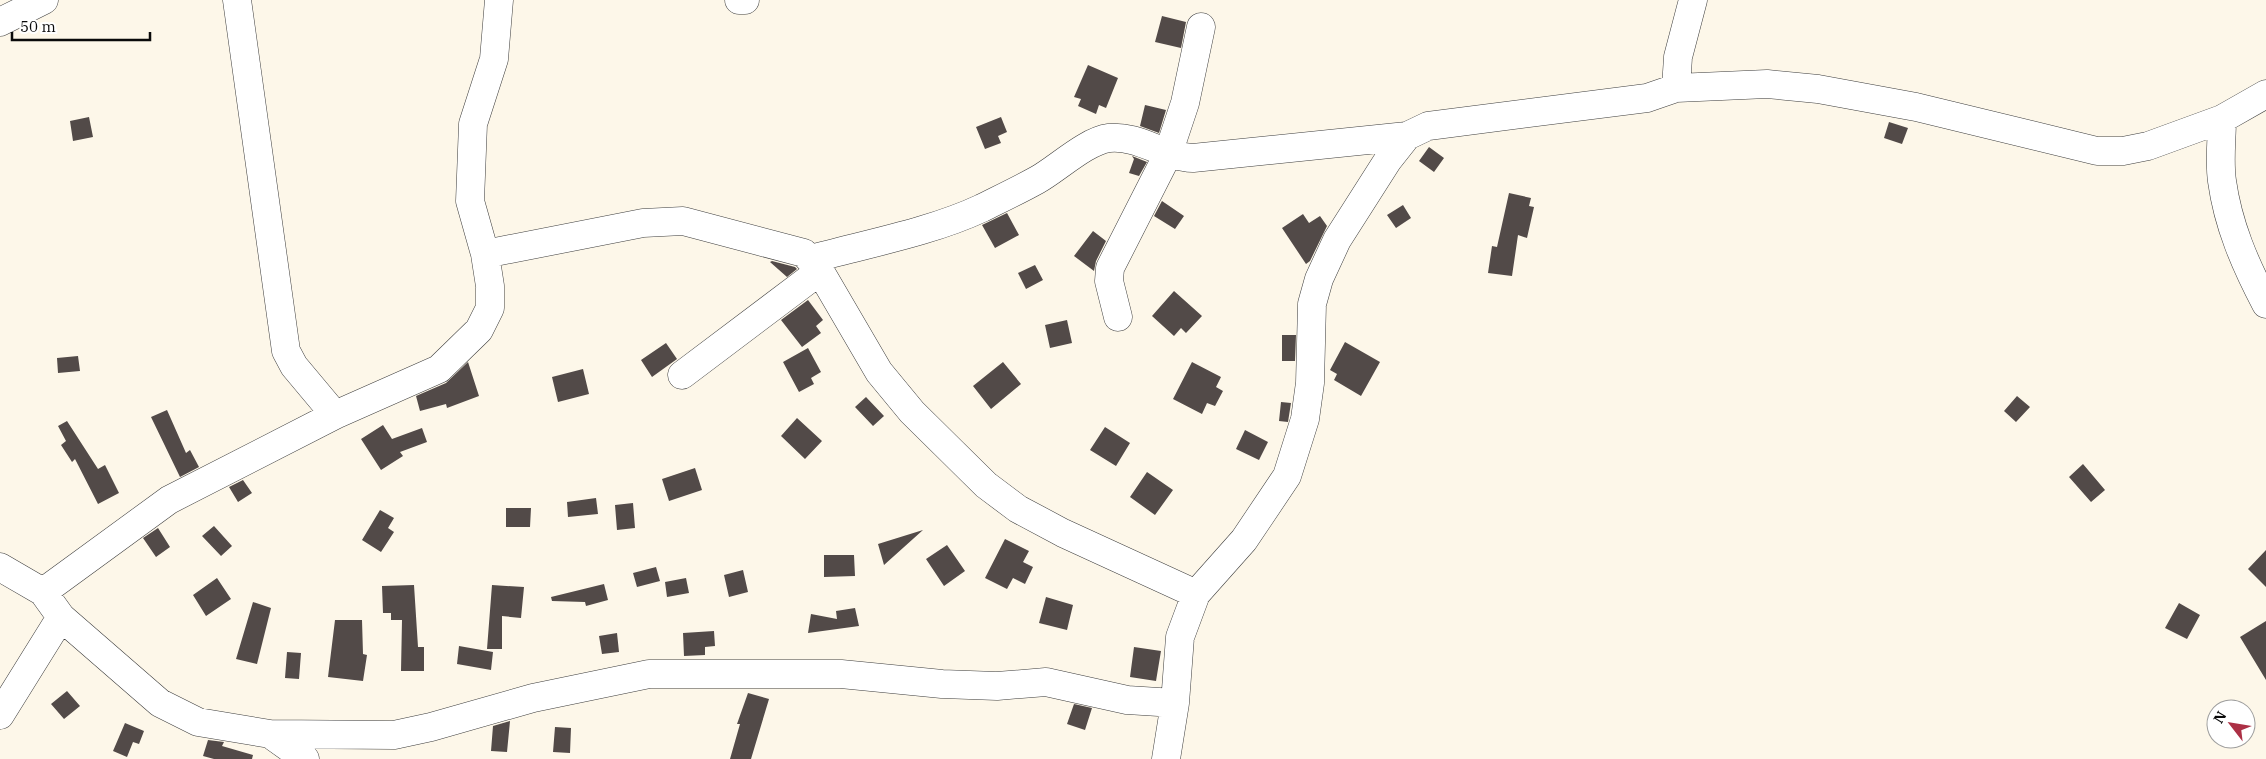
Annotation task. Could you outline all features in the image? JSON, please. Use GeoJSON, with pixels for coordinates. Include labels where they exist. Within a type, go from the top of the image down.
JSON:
{"type":"FeatureCollection","features":[{"type":"Feature","properties":{"kind":"street"},"geometry":{"type":"LineString","coordinates":[[0,22],[44,0]]}},
{"type":"Feature","properties":{"kind":"street"},"geometry":{"type":"LineString","coordinates":[[237,0],[286,351],[294,366],[334,415]]}},
{"type":"Feature","properties":{"kind":"street"},"geometry":{"type":"LineString","coordinates":[[43,592],[169,500],[334,415],[439,368],[479,330],[490,308],[490,286],[485,254],[470,201],[473,124],[494,59],[499,0]]}},
{"type":"Feature","properties":{"kind":"street"},"geometry":{"type":"LineString","coordinates":[[739,0],[745,0]]}},
{"type":"Feature","properties":{"kind":"street"},"geometry":{"type":"LineString","coordinates":[[1676,88],[1678,57],[1694,0]]}},
{"type":"Feature","properties":{"kind":"street"},"geometry":{"type":"LineString","coordinates":[[1118,317],[1108,281],[1110,268],[1168,154],[1186,103],[1201,27]]}},
{"type":"Feature","properties":{"kind":"street"},"geometry":{"type":"LineString","coordinates":[[682,375],[815,265],[980,209],[1037,180],[1097,141],[1109,138],[1133,140],[1168,154],[1193,158],[1408,136],[1428,126],[1647,98],[1676,88],[1767,84],[1818,89],[1916,108],[2097,151],[2123,151],[2148,146],[2222,119],[2266,94]]}},
{"type":"Feature","properties":{"kind":"street"},"geometry":{"type":"LineString","coordinates":[[2222,119],[2222,180],[2231,228],[2248,269],[2266,304]]}},
{"type":"Feature","properties":{"kind":"street"},"geometry":{"type":"LineString","coordinates":[[1166,759],[1176,703],[1180,637],[1196,594],[1244,540],[1287,476],[1305,419],[1310,383],[1312,304],[1319,279],[1337,240],[1388,160],[1408,136]]}},
{"type":"Feature","properties":{"kind":"street"},"geometry":{"type":"LineString","coordinates":[[485,254],[644,223],[683,221],[804,253],[815,265],[879,372],[912,412],[986,485],[1018,508],[1063,533],[1196,594]]}},
{"type":"Feature","properties":{"kind":"street"},"geometry":{"type":"LineString","coordinates":[[0,567],[43,592],[62,617],[160,703],[198,722],[270,734],[394,735],[431,727],[533,698],[649,674],[841,674],[942,684],[997,686],[1046,682],[1127,700],[1176,703]]}},
{"type":"Feature","properties":{"kind":"street"},"geometry":{"type":"LineString","coordinates":[[0,716],[62,617]]}},
{"type":"Feature","properties":{"kind":"street"},"geometry":{"type":"LineString","coordinates":[[270,734],[306,759]]}},
{"type":"Feature","properties":{"kind":"building"},"geometry":{"type":"Polygon","coordinates":[[[1162,16],[1186,22],[1181,48],[1155,42],[1162,16]]]}},
{"type":"Feature","properties":{"kind":"building"},"geometry":{"type":"Polygon","coordinates":[[[1088,65],[1118,78],[1106,108],[1099,105],[1096,114],[1078,106],[1081,99],[1074,97],[1088,65]]]}},
{"type":"Feature","properties":{"kind":"building"},"geometry":{"type":"Polygon","coordinates":[[[1145,105],[1166,110],[1159,133],[1140,126],[1145,105]]]}},
{"type":"Feature","properties":{"kind":"building"},"geometry":{"type":"Polygon","coordinates":[[[89,117],[93,137],[73,141],[70,121],[89,117]]]}},
{"type":"Feature","properties":{"kind":"building"},"geometry":{"type":"Polygon","coordinates":[[[1001,117],[1007,132],[998,136],[1001,143],[985,149],[976,127],[1001,117]]]}},
{"type":"Feature","properties":{"kind":"building"},"geometry":{"type":"Polygon","coordinates":[[[1889,122],[1908,128],[1902,144],[1884,138],[1889,122]]]}},
{"type":"Feature","properties":{"kind":"building"},"geometry":{"type":"Polygon","coordinates":[[[1429,147],[1444,158],[1434,172],[1419,161],[1429,147]]]}},
{"type":"Feature","properties":{"kind":"building"},"geometry":{"type":"Polygon","coordinates":[[[1132,156],[1147,162],[1139,176],[1129,173],[1134,159],[1132,156]]]}},
{"type":"Feature","properties":{"kind":"building"},"geometry":{"type":"Polygon","coordinates":[[[1509,193],[1531,198],[1529,206],[1534,207],[1527,238],[1518,235],[1512,276],[1488,273],[1492,246],[1497,247],[1509,193]]]}},
{"type":"Feature","properties":{"kind":"building"},"geometry":{"type":"Polygon","coordinates":[[[1162,201],[1184,216],[1175,229],[1154,216],[1162,201]]]}},
{"type":"Feature","properties":{"kind":"building"},"geometry":{"type":"Polygon","coordinates":[[[1403,205],[1411,218],[1396,228],[1387,215],[1403,205]]]}},
{"type":"Feature","properties":{"kind":"building"},"geometry":{"type":"Polygon","coordinates":[[[1007,213],[1019,235],[995,248],[982,225],[1007,213]]]}},
{"type":"Feature","properties":{"kind":"building"},"geometry":{"type":"Polygon","coordinates":[[[1303,214],[1309,223],[1320,216],[1327,226],[1310,261],[1306,264],[1282,228],[1303,214]]]}},
{"type":"Feature","properties":{"kind":"building"},"geometry":{"type":"Polygon","coordinates":[[[1093,231],[1106,241],[1096,261],[1094,271],[1074,256],[1093,231]]]}},
{"type":"Feature","properties":{"kind":"building"},"geometry":{"type":"Polygon","coordinates":[[[770,262],[797,269],[787,277],[770,262]]]}},
{"type":"Feature","properties":{"kind":"building"},"geometry":{"type":"Polygon","coordinates":[[[1035,265],[1043,280],[1026,289],[1018,273],[1035,265]]]}},
{"type":"Feature","properties":{"kind":"building"},"geometry":{"type":"Polygon","coordinates":[[[1174,291],[1202,316],[1186,333],[1181,328],[1174,336],[1152,316],[1174,291]]]}},
{"type":"Feature","properties":{"kind":"building"},"geometry":{"type":"Polygon","coordinates":[[[808,300],[823,320],[816,326],[821,333],[802,347],[781,320],[808,300]]]}},
{"type":"Feature","properties":{"kind":"building"},"geometry":{"type":"Polygon","coordinates":[[[1067,320],[1072,343],[1050,348],[1045,325],[1067,320]]]}},
{"type":"Feature","properties":{"kind":"building"},"geometry":{"type":"Polygon","coordinates":[[[1282,335],[1296,335],[1295,361],[1282,361],[1282,335]]]}},
{"type":"Feature","properties":{"kind":"building"},"geometry":{"type":"Polygon","coordinates":[[[1345,342],[1380,362],[1361,396],[1334,380],[1337,374],[1330,370],[1345,342]]]}},
{"type":"Feature","properties":{"kind":"building"},"geometry":{"type":"Polygon","coordinates":[[[666,343],[677,359],[652,377],[641,360],[666,343]]]}},
{"type":"Feature","properties":{"kind":"building"},"geometry":{"type":"Polygon","coordinates":[[[808,348],[821,372],[811,378],[814,384],[799,392],[783,362],[808,348]]]}},
{"type":"Feature","properties":{"kind":"building"},"geometry":{"type":"Polygon","coordinates":[[[78,356],[80,371],[58,373],[57,358],[78,356]]]}},
{"type":"Feature","properties":{"kind":"building"},"geometry":{"type":"Polygon","coordinates":[[[468,362],[479,396],[447,408],[446,404],[420,411],[416,396],[446,383],[468,362]]]}},
{"type":"Feature","properties":{"kind":"building"},"geometry":{"type":"Polygon","coordinates":[[[1003,362],[1021,384],[991,409],[973,386],[1003,362]]]}},
{"type":"Feature","properties":{"kind":"building"},"geometry":{"type":"Polygon","coordinates":[[[1192,362],[1221,377],[1216,387],[1223,391],[1215,406],[1207,403],[1202,414],[1173,399],[1192,362]]]}},
{"type":"Feature","properties":{"kind":"building"},"geometry":{"type":"Polygon","coordinates":[[[583,369],[589,394],[558,402],[552,377],[583,369]]]}},
{"type":"Feature","properties":{"kind":"building"},"geometry":{"type":"Polygon","coordinates":[[[2017,396],[2030,407],[2016,422],[2004,411],[2017,396]]]}},
{"type":"Feature","properties":{"kind":"building"},"geometry":{"type":"Polygon","coordinates":[[[866,397],[884,416],[873,426],[855,407],[866,397]]]}},
{"type":"Feature","properties":{"kind":"building"},"geometry":{"type":"Polygon","coordinates":[[[1281,402],[1291,403],[1288,422],[1279,421],[1281,402]]]}},
{"type":"Feature","properties":{"kind":"building"},"geometry":{"type":"Polygon","coordinates":[[[167,410],[186,453],[190,450],[199,467],[180,477],[151,417],[167,410]]]}},
{"type":"Feature","properties":{"kind":"building"},"geometry":{"type":"Polygon","coordinates":[[[797,418],[822,441],[805,459],[781,436],[797,418]]]}},
{"type":"Feature","properties":{"kind":"building"},"geometry":{"type":"Polygon","coordinates":[[[67,421],[98,469],[105,465],[119,493],[98,504],[75,459],[72,462],[61,445],[66,441],[58,426],[67,421]]]}},
{"type":"Feature","properties":{"kind":"building"},"geometry":{"type":"Polygon","coordinates":[[[383,425],[392,439],[422,428],[427,442],[400,452],[403,456],[381,470],[361,439],[383,425]]]}},
{"type":"Feature","properties":{"kind":"building"},"geometry":{"type":"Polygon","coordinates":[[[1105,427],[1130,443],[1116,466],[1090,450],[1105,427]]]}},
{"type":"Feature","properties":{"kind":"building"},"geometry":{"type":"Polygon","coordinates":[[[1245,430],[1268,442],[1259,460],[1236,449],[1245,430]]]}},
{"type":"Feature","properties":{"kind":"building"},"geometry":{"type":"Polygon","coordinates":[[[2083,464],[2105,490],[2091,502],[2069,477],[2083,464]]]}},
{"type":"Feature","properties":{"kind":"building"},"geometry":{"type":"Polygon","coordinates":[[[695,468],[702,490],[669,501],[662,479],[695,468]]]}},
{"type":"Feature","properties":{"kind":"building"},"geometry":{"type":"Polygon","coordinates":[[[1147,472],[1173,490],[1155,515],[1130,497],[1147,472]]]}},
{"type":"Feature","properties":{"kind":"building"},"geometry":{"type":"Polygon","coordinates":[[[243,480],[252,493],[238,502],[229,487],[243,480]]]}},
{"type":"Feature","properties":{"kind":"building"},"geometry":{"type":"Polygon","coordinates":[[[596,498],[598,514],[568,517],[567,502],[596,498]]]}},
{"type":"Feature","properties":{"kind":"building"},"geometry":{"type":"Polygon","coordinates":[[[633,503],[635,528],[617,530],[615,505],[633,503]]]}},
{"type":"Feature","properties":{"kind":"building"},"geometry":{"type":"Polygon","coordinates":[[[506,508],[531,508],[530,527],[506,527],[506,508]]]}},
{"type":"Feature","properties":{"kind":"building"},"geometry":{"type":"Polygon","coordinates":[[[380,510],[394,518],[388,528],[394,532],[381,552],[362,540],[380,510]]]}},
{"type":"Feature","properties":{"kind":"building"},"geometry":{"type":"Polygon","coordinates":[[[214,526],[232,546],[221,556],[202,536],[214,526]]]}},
{"type":"Feature","properties":{"kind":"building"},"geometry":{"type":"Polygon","coordinates":[[[158,528],[170,547],[156,557],[143,538],[158,528]]]}},
{"type":"Feature","properties":{"kind":"building"},"geometry":{"type":"Polygon","coordinates":[[[923,530],[884,565],[878,544],[923,530]]]}},
{"type":"Feature","properties":{"kind":"building"},"geometry":{"type":"Polygon","coordinates":[[[1005,539],[1029,551],[1023,562],[1033,567],[1025,584],[1013,578],[1007,589],[985,578],[1005,539]]]}},
{"type":"Feature","properties":{"kind":"building"},"geometry":{"type":"Polygon","coordinates":[[[947,545],[965,571],[944,586],[926,559],[947,545]]]}},
{"type":"Feature","properties":{"kind":"building"},"geometry":{"type":"Polygon","coordinates":[[[2266,550],[2266,587],[2248,569],[2266,550]]]}},
{"type":"Feature","properties":{"kind":"building"},"geometry":{"type":"Polygon","coordinates":[[[824,555],[854,555],[855,576],[824,577],[824,555]]]}},
{"type":"Feature","properties":{"kind":"building"},"geometry":{"type":"Polygon","coordinates":[[[656,567],[660,581],[637,587],[633,573],[656,567]]]}},
{"type":"Feature","properties":{"kind":"building"},"geometry":{"type":"Polygon","coordinates":[[[743,570],[748,592],[729,597],[724,575],[743,570]]]}},
{"type":"Feature","properties":{"kind":"building"},"geometry":{"type":"Polygon","coordinates":[[[217,578],[231,599],[206,616],[193,595],[217,578]]]}},
{"type":"Feature","properties":{"kind":"building"},"geometry":{"type":"Polygon","coordinates":[[[686,578],[689,593],[667,597],[665,582],[686,578]]]}},
{"type":"Feature","properties":{"kind":"building"},"geometry":{"type":"Polygon","coordinates":[[[604,584],[608,600],[586,606],[585,602],[552,601],[551,597],[604,584]]]}},
{"type":"Feature","properties":{"kind":"building"},"geometry":{"type":"Polygon","coordinates":[[[414,585],[418,647],[424,647],[424,671],[401,671],[402,620],[391,620],[391,613],[383,613],[382,586],[414,585]]]}},
{"type":"Feature","properties":{"kind":"building"},"geometry":{"type":"Polygon","coordinates":[[[492,585],[524,587],[521,618],[502,616],[502,649],[487,649],[492,585]]]}},
{"type":"Feature","properties":{"kind":"building"},"geometry":{"type":"Polygon","coordinates":[[[1046,597],[1073,605],[1067,630],[1039,623],[1046,597]]]}},
{"type":"Feature","properties":{"kind":"building"},"geometry":{"type":"Polygon","coordinates":[[[253,602],[271,608],[257,664],[236,659],[253,602]]]}},
{"type":"Feature","properties":{"kind":"building"},"geometry":{"type":"Polygon","coordinates":[[[2179,603],[2200,615],[2187,639],[2165,628],[2179,603]]]}},
{"type":"Feature","properties":{"kind":"building"},"geometry":{"type":"Polygon","coordinates":[[[855,608],[859,626],[808,633],[811,614],[837,619],[836,611],[855,608]]]}},
{"type":"Feature","properties":{"kind":"building"},"geometry":{"type":"Polygon","coordinates":[[[335,620],[362,620],[363,654],[367,655],[363,681],[328,677],[335,620]]]}},
{"type":"Feature","properties":{"kind":"building"},"geometry":{"type":"Polygon","coordinates":[[[2266,621],[2266,680],[2240,637],[2266,621]]]}},
{"type":"Feature","properties":{"kind":"building"},"geometry":{"type":"Polygon","coordinates":[[[714,631],[715,646],[705,647],[705,655],[684,656],[683,633],[714,631]]]}},
{"type":"Feature","properties":{"kind":"building"},"geometry":{"type":"Polygon","coordinates":[[[617,633],[619,652],[602,654],[599,636],[617,633]]]}},
{"type":"Feature","properties":{"kind":"building"},"geometry":{"type":"Polygon","coordinates":[[[459,646],[493,652],[491,670],[457,664],[459,646]]]}},
{"type":"Feature","properties":{"kind":"building"},"geometry":{"type":"Polygon","coordinates":[[[1134,647],[1161,651],[1156,681],[1130,677],[1134,647]]]}},
{"type":"Feature","properties":{"kind":"building"},"geometry":{"type":"Polygon","coordinates":[[[287,652],[301,653],[299,679],[285,678],[287,652]]]}},
{"type":"Feature","properties":{"kind":"building"},"geometry":{"type":"Polygon","coordinates":[[[67,691],[80,706],[64,719],[51,704],[67,691]]]}},
{"type":"Feature","properties":{"kind":"building"},"geometry":{"type":"Polygon","coordinates":[[[748,693],[769,699],[751,759],[730,759],[740,724],[737,724],[748,693]]]}},
{"type":"Feature","properties":{"kind":"building"},"geometry":{"type":"Polygon","coordinates":[[[1074,704],[1092,708],[1085,730],[1067,724],[1074,704]]]}},
{"type":"Feature","properties":{"kind":"building"},"geometry":{"type":"Polygon","coordinates":[[[510,721],[507,752],[491,751],[493,726],[510,721]]]}},
{"type":"Feature","properties":{"kind":"building"},"geometry":{"type":"Polygon","coordinates":[[[125,723],[144,731],[139,744],[133,742],[127,757],[113,751],[125,723]]]}},
{"type":"Feature","properties":{"kind":"building"},"geometry":{"type":"Polygon","coordinates":[[[555,727],[571,728],[570,753],[553,752],[555,727]]]}},
{"type":"Feature","properties":{"kind":"building"},"geometry":{"type":"Polygon","coordinates":[[[208,740],[224,742],[222,746],[253,755],[252,759],[214,759],[203,756],[208,740]]]}}]}
